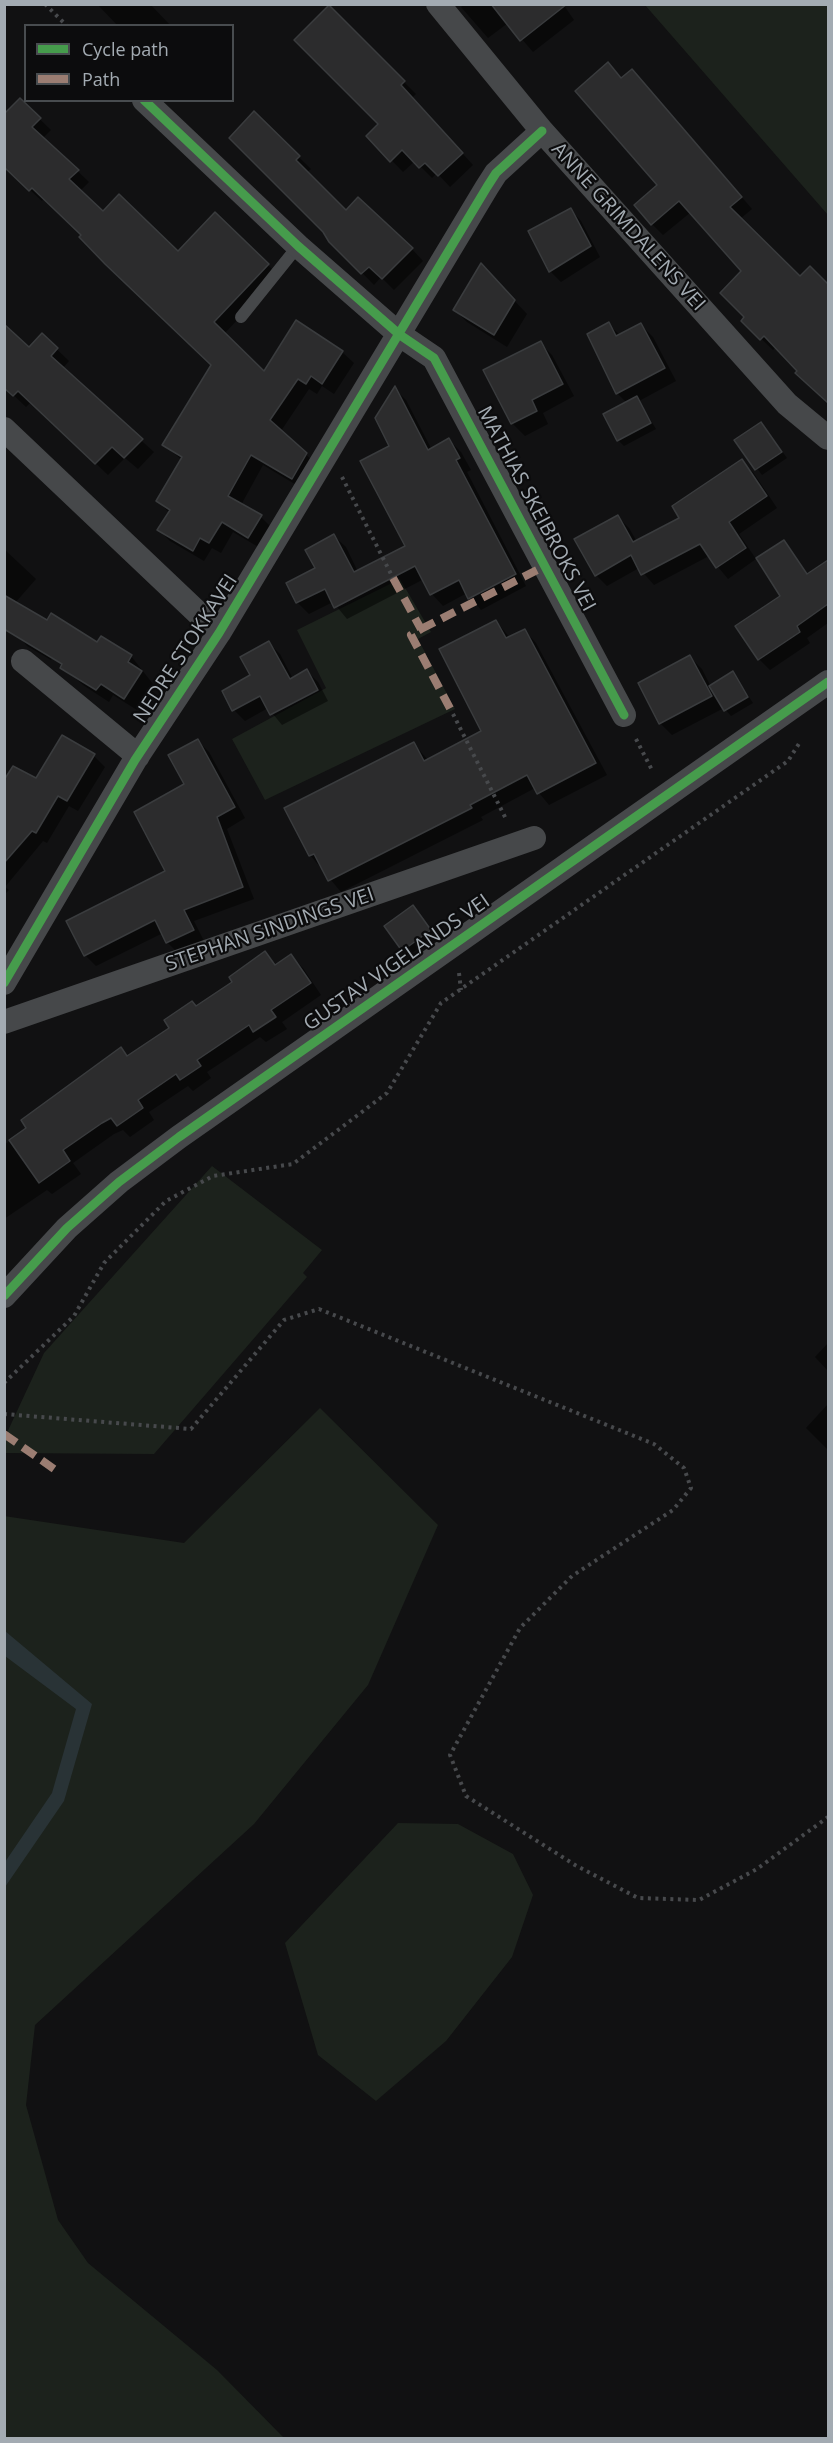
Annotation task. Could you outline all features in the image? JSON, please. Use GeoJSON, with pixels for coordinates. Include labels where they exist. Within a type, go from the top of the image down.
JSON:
{"type":"FeatureCollection","features":[{"type":"Feature","properties":{"kind":"street","name":"ANNE GRIMDALENS VEI"},"geometry":{"type":"LineString","coordinates":[[438,4],[542,131],[787,404],[828,438]]}},
{"type":"Feature","properties":{"kind":"street"},"geometry":{"type":"LineString","coordinates":[[146,102],[298,246],[400,335]]}},
{"type":"Feature","properties":{"kind":"street","name":"NEDRE STOKKAVEI"},"geometry":{"type":"LineString","coordinates":[[4,983],[138,756],[219,633],[487,187],[496,173],[542,131]]}},
{"type":"Feature","properties":{"kind":"street","name":"MATHIAS SKEIBROKS VEI"},"geometry":{"type":"LineString","coordinates":[[400,335],[434,357],[624,715]]}},
{"type":"Feature","properties":{"kind":"street","name":"NEDRE STOKKAVEI"},"geometry":{"type":"LineString","coordinates":[[4,429],[219,633]]}},
{"type":"Feature","properties":{"kind":"street","name":"NEDRE STOKKAVEI"},"geometry":{"type":"LineString","coordinates":[[23,661],[138,756]]}},
{"type":"Feature","properties":{"kind":"street","name":"GUSTAV VIGELANDS VEI"},"geometry":{"type":"LineString","coordinates":[[4,1296],[67,1228],[119,1182],[179,1137],[828,682]]}},
{"type":"Feature","properties":{"kind":"street","name":"STEPHAN SINDINGS VEI"},"geometry":{"type":"LineString","coordinates":[[4,1022],[526,841]]}},
{"type":"Feature","properties":{"kind":"lane"},"geometry":{"type":"LineString","coordinates":[[241,316],[298,246]]}},
{"type":"Feature","properties":{"kind":"path"},"geometry":{"type":"LineString","coordinates":[[45,4],[65,24]]}},
{"type":"Feature","properties":{"kind":"path"},"geometry":{"type":"LineString","coordinates":[[322,464],[340,474],[393,578]]}},
{"type":"Feature","properties":{"kind":"path"},"geometry":{"type":"LineString","coordinates":[[453,714],[526,841]]}},
{"type":"Feature","properties":{"kind":"path"},"geometry":{"type":"LineString","coordinates":[[624,715],[655,775]]}},
{"type":"Feature","properties":{"kind":"path"},"geometry":{"type":"LineString","coordinates":[[4,1383],[74,1316],[104,1263],[166,1201],[213,1176],[292,1164],[387,1094],[441,1003],[788,761],[800,742]]}},
{"type":"Feature","properties":{"kind":"path"},"geometry":{"type":"LineString","coordinates":[[4,1414],[192,1429],[284,1320],[319,1309],[654,1444],[684,1468],[691,1488],[673,1510],[572,1576],[520,1628],[450,1755],[466,1796],[575,1865],[638,1898],[699,1900],[757,1869],[828,1817]]}},
{"type":"Feature","properties":{"kind":"shaded area"},"geometry":{"type":"Polygon","coordinates":[[[645,5],[828,5],[828,215],[645,5]]]}},
{"type":"Feature","properties":{"kind":"shaded area"},"geometry":{"type":"Polygon","coordinates":[[[400,579],[431,632],[418,639],[455,709],[265,800],[232,739],[326,688],[297,630],[400,579]]]}},
{"type":"Feature","properties":{"kind":"shaded area"},"geometry":{"type":"Polygon","coordinates":[[[212,1166],[322,1250],[303,1273],[307,1277],[154,1454],[5,1453],[5,1437],[44,1353],[212,1166]]]}},
{"type":"Feature","properties":{"kind":"shaded area"},"geometry":{"type":"Polygon","coordinates":[[[320,1408],[438,1525],[368,1685],[254,1824],[35,2025],[26,2105],[58,2220],[88,2263],[217,2370],[284,2438],[5,2438],[4,1516],[184,1543],[320,1408]]]}},
{"type":"Feature","properties":{"kind":"shaded area"},"geometry":{"type":"Polygon","coordinates":[[[5,1631],[92,1704],[64,1801],[5,1887],[5,1862],[52,1793],[76,1709],[5,1656],[5,1631]]]}},
{"type":"Feature","properties":{"kind":"shaded area"},"geometry":{"type":"Polygon","coordinates":[[[398,1823],[458,1824],[513,1854],[533,1895],[512,1957],[446,2041],[376,2101],[318,2055],[285,1943],[398,1823]]]}},
{"type":"Feature","properties":{"kind":"building"},"geometry":{"type":"Polygon","coordinates":[[[491,4],[567,4],[520,41],[491,4]]]}},
{"type":"Feature","properties":{"kind":"building"},"geometry":{"type":"Polygon","coordinates":[[[329,5],[405,81],[401,85],[463,153],[438,176],[425,163],[419,168],[402,150],[390,162],[366,136],[378,124],[294,40],[329,5]]]}},
{"type":"Feature","properties":{"kind":"building"},"geometry":{"type":"Polygon","coordinates":[[[608,62],[621,78],[632,69],[742,197],[730,207],[800,276],[810,266],[828,284],[828,403],[795,373],[797,371],[764,336],[760,340],[741,321],[744,317],[720,293],[741,271],[679,201],[651,225],[634,205],[657,185],[575,91],[608,62]]]}},
{"type":"Feature","properties":{"kind":"building"},"geometry":{"type":"Polygon","coordinates":[[[20,98],[41,118],[32,127],[79,170],[69,179],[103,211],[119,194],[178,251],[215,212],[269,264],[214,322],[264,371],[296,320],[343,351],[322,384],[311,376],[306,384],[298,379],[270,420],[307,453],[292,479],[251,455],[228,496],[262,515],[248,538],[222,522],[209,543],[200,538],[193,551],[157,530],[170,510],[156,501],[182,457],[162,445],[211,365],[105,264],[79,237],[81,235],[32,188],[29,191],[4,167],[4,114],[20,98]]]}},
{"type":"Feature","properties":{"kind":"building"},"geometry":{"type":"Polygon","coordinates":[[[254,111],[300,156],[296,160],[346,210],[358,197],[413,248],[382,279],[369,267],[361,274],[329,242],[323,232],[229,138],[254,111]]]}},
{"type":"Feature","properties":{"kind":"building"},"geometry":{"type":"Polygon","coordinates":[[[571,208],[591,246],[549,272],[528,231],[571,208]]]}},
{"type":"Feature","properties":{"kind":"building"},"geometry":{"type":"Polygon","coordinates":[[[481,263],[515,300],[494,335],[453,310],[481,263]]]}},
{"type":"Feature","properties":{"kind":"building"},"geometry":{"type":"Polygon","coordinates":[[[609,322],[616,336],[641,323],[665,368],[616,394],[587,334],[609,322]]]}},
{"type":"Feature","properties":{"kind":"building"},"geometry":{"type":"Polygon","coordinates":[[[4,324],[29,347],[42,333],[58,348],[51,356],[143,439],[124,458],[112,447],[95,464],[18,391],[13,396],[4,388],[4,324]]]}},
{"type":"Feature","properties":{"kind":"building"},"geometry":{"type":"Polygon","coordinates":[[[541,341],[563,384],[532,400],[537,411],[511,424],[483,370],[541,341]]]}},
{"type":"Feature","properties":{"kind":"building"},"geometry":{"type":"Polygon","coordinates":[[[395,386],[428,450],[449,438],[460,458],[456,460],[516,574],[468,599],[459,580],[430,595],[415,566],[334,608],[325,589],[296,603],[286,583],[315,568],[305,550],[334,534],[354,572],[405,546],[360,461],[389,446],[375,418],[395,386]]]}},
{"type":"Feature","properties":{"kind":"building"},"geometry":{"type":"Polygon","coordinates":[[[637,396],[651,423],[617,441],[603,414],[637,396]]]}},
{"type":"Feature","properties":{"kind":"building"},"geometry":{"type":"Polygon","coordinates":[[[761,422],[782,452],[755,470],[734,440],[761,422]]]}},
{"type":"Feature","properties":{"kind":"building"},"geometry":{"type":"Polygon","coordinates":[[[742,459],[767,496],[729,522],[746,548],[716,568],[700,544],[641,575],[631,555],[595,576],[574,539],[618,515],[633,542],[679,518],[672,506],[742,459]]]}},
{"type":"Feature","properties":{"kind":"building"},"geometry":{"type":"Polygon","coordinates":[[[784,540],[807,574],[828,560],[828,604],[797,626],[800,632],[758,660],[735,626],[780,596],[756,558],[784,540]]]}},
{"type":"Feature","properties":{"kind":"building"},"geometry":{"type":"Polygon","coordinates":[[[4,595],[47,620],[51,613],[97,642],[101,636],[132,655],[128,662],[142,671],[124,699],[101,684],[96,690],[60,668],[62,664],[4,629],[4,595]]]}},
{"type":"Feature","properties":{"kind":"building"},"geometry":{"type":"Polygon","coordinates":[[[496,620],[506,638],[525,629],[596,763],[537,794],[527,775],[470,805],[472,808],[328,881],[314,854],[309,856],[284,808],[414,742],[424,761],[481,731],[439,649],[496,620]]]}},
{"type":"Feature","properties":{"kind":"building"},"geometry":{"type":"Polygon","coordinates":[[[269,641],[290,679],[307,669],[318,690],[270,715],[260,696],[232,711],[222,691],[250,675],[240,657],[269,641]]]}},
{"type":"Feature","properties":{"kind":"building"},"geometry":{"type":"Polygon","coordinates":[[[690,655],[712,696],[659,724],[638,683],[690,655]]]}},
{"type":"Feature","properties":{"kind":"building"},"geometry":{"type":"Polygon","coordinates":[[[733,671],[748,697],[724,711],[709,686],[733,671]]]}},
{"type":"Feature","properties":{"kind":"building"},"geometry":{"type":"Polygon","coordinates":[[[62,735],[95,754],[67,801],[58,796],[36,833],[32,831],[4,863],[4,780],[13,766],[36,778],[62,735]]]}},
{"type":"Feature","properties":{"kind":"building"},"geometry":{"type":"Polygon","coordinates":[[[198,739],[235,807],[217,817],[243,887],[184,910],[194,930],[166,943],[155,920],[84,956],[66,921],[165,871],[134,812],[184,784],[168,755],[198,739]]]}},
{"type":"Feature","properties":{"kind":"building"},"geometry":{"type":"Polygon","coordinates":[[[413,905],[431,930],[402,951],[384,926],[413,905]]]}},
{"type":"Feature","properties":{"kind":"building"},"geometry":{"type":"Polygon","coordinates":[[[265,951],[275,965],[291,954],[311,983],[271,1010],[276,1017],[253,1032],[249,1025],[197,1060],[201,1066],[180,1080],[176,1074],[138,1100],[143,1108],[117,1126],[111,1118],[63,1150],[70,1161],[39,1183],[9,1140],[26,1128],[21,1120],[121,1047],[127,1056],[169,1028],[164,1020],[192,1001],[196,1006],[232,982],[229,977],[265,951]]]}},
{"type":"Feature","properties":{"kind":"marked path"},"geometry":{"type":"LineString","coordinates":[[421,629],[545,566]]}},
{"type":"Feature","properties":{"kind":"marked path"},"geometry":{"type":"LineString","coordinates":[[393,578],[421,629],[411,635],[453,714]]}},
{"type":"Feature","properties":{"kind":"marked path"},"geometry":{"type":"LineString","coordinates":[[4,1434],[57,1471]]}},
{"type":"Feature","properties":{"kind":"cycle path"},"geometry":{"type":"LineString","coordinates":[[146,102],[298,246],[400,335],[434,358],[624,715]]}},
{"type":"Feature","properties":{"kind":"cycle path"},"geometry":{"type":"LineString","coordinates":[[4,983],[135,760],[219,633],[487,187],[496,173],[542,131]]}},
{"type":"Feature","properties":{"kind":"cycle path"},"geometry":{"type":"LineString","coordinates":[[4,1296],[67,1228],[119,1182],[179,1137],[828,682]]}}]}
